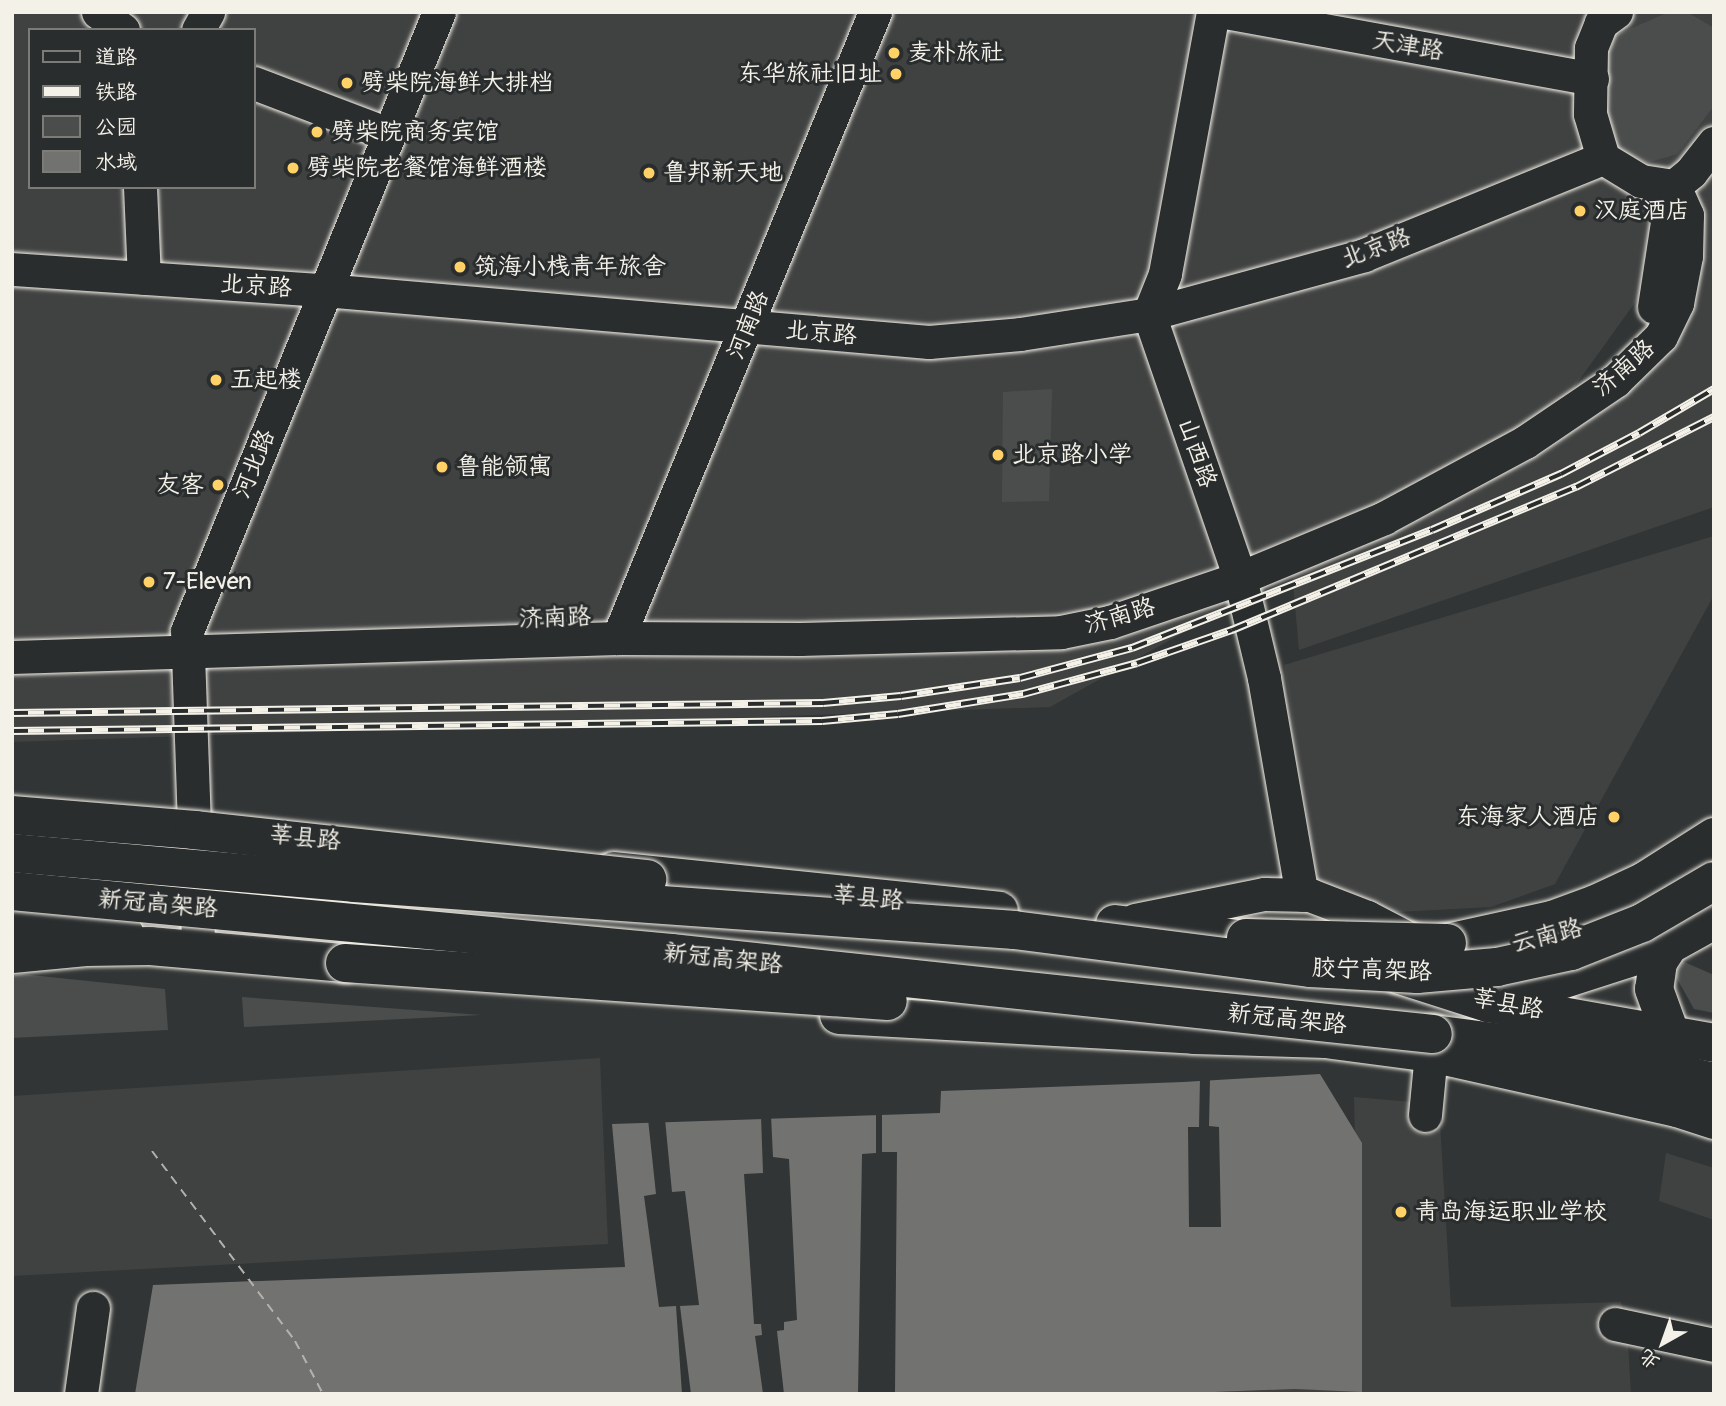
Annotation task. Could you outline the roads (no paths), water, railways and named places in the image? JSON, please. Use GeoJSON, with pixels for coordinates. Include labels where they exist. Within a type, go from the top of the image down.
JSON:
{"type":"FeatureCollection","features":[{"type":"Feature","properties":{"kind":"main road","name":"莘县路"},"geometry":{"type":"LineString","coordinates":[[12,816],[192,827],[1112,923],[1311,949],[1363,962],[1488,1003],[1670,1033],[1714,1043]]}},
{"type":"Feature","properties":{"kind":"main road"},"geometry":{"type":"LineString","coordinates":[[12,816],[194,830],[775,892],[1014,930],[1447,943],[1552,920],[1596,904],[1645,881],[1714,837]]}},
{"type":"Feature","properties":{"kind":"main road","name":"新冠高架路"},"geometry":{"type":"LineString","coordinates":[[12,853],[354,883],[1014,930]]}},
{"type":"Feature","properties":{"kind":"main road","name":"云南路"},"geometry":{"type":"LineString","coordinates":[[1363,962],[1528,943],[1605,921],[1685,880],[1714,857]]}},
{"type":"Feature","properties":{"kind":"main road","name":"胶宁高架路"},"geometry":{"type":"LineString","coordinates":[[1014,930],[1310,968],[1404,974],[1458,972],[1533,960],[1609,938],[1675,905],[1714,881]]}},
{"type":"Feature","properties":{"kind":"main road","name":"新冠高架路"},"geometry":{"type":"LineString","coordinates":[[12,891],[657,952],[1432,1044]]}},
{"type":"Feature","properties":{"kind":"main road"},"geometry":{"type":"LineString","coordinates":[[1326,1039],[1488,1003],[1669,945],[1714,920]]}},
{"type":"Feature","properties":{"kind":"main road"},"geometry":{"type":"LineString","coordinates":[[12,924],[198,940],[690,1002],[917,1021],[1432,1044],[1714,1120]]}},
{"type":"Feature","properties":{"kind":"main road"},"geometry":{"type":"LineString","coordinates":[[1669,945],[1658,962],[1654,989],[1670,1033]]}},
{"type":"Feature","properties":{"kind":"main road"},"geometry":{"type":"LineString","coordinates":[[12,954],[86,947],[180,947],[526,978],[1601,1056],[1705,1080]]}},
{"type":"Feature","properties":{"kind":"street"},"geometry":{"type":"LineString","coordinates":[[98,12],[120,28]]}},
{"type":"Feature","properties":{"kind":"street"},"geometry":{"type":"LineString","coordinates":[[199,28],[208,12]]}},
{"type":"Feature","properties":{"kind":"street","name":"河北路"},"geometry":{"type":"LineString","coordinates":[[198,940],[187,643],[324,290],[439,12]]}},
{"type":"Feature","properties":{"kind":"street","name":"河南路"},"geometry":{"type":"LineString","coordinates":[[622,627],[875,12]]}},
{"type":"Feature","properties":{"kind":"street"},"geometry":{"type":"LineString","coordinates":[[1149,314],[1165,274],[1213,12]]}},
{"type":"Feature","properties":{"kind":"street","name":"天津路"},"geometry":{"type":"LineString","coordinates":[[1224,12],[1592,79]]}},
{"type":"Feature","properties":{"kind":"street"},"geometry":{"type":"LineString","coordinates":[[1602,16],[1591,48],[1591,114],[1603,158],[1641,181],[1674,186],[1691,172],[1714,143]]}},
{"type":"Feature","properties":{"kind":"street"},"geometry":{"type":"LineString","coordinates":[[256,84],[388,134]]}},
{"type":"Feature","properties":{"kind":"street","name":"北京路"},"geometry":{"type":"LineString","coordinates":[[12,268],[324,290],[929,342],[1020,334],[1149,314],[1364,255],[1603,158]]}},
{"type":"Feature","properties":{"kind":"street","name":"济南路"},"geometry":{"type":"LineString","coordinates":[[12,657],[187,643],[1062,608],[1112,601],[1236,568],[1442,465],[1601,367],[1647,322],[1657,300],[1666,219],[1674,186]]}},
{"type":"Feature","properties":{"kind":"street"},"geometry":{"type":"LineString","coordinates":[[140,189],[144,278]]}},
{"type":"Feature","properties":{"kind":"street","name":"山西路"},"geometry":{"type":"LineString","coordinates":[[1149,314],[1236,568],[1264,678],[1302,895]]}},
{"type":"Feature","properties":{"kind":"street","name":"济南路"},"geometry":{"type":"LineString","coordinates":[[12,638],[187,643]]}},
{"type":"Feature","properties":{"kind":"street"},"geometry":{"type":"LineString","coordinates":[[1112,923],[1264,894],[1310,895],[1367,917],[1409,940],[1458,953]]}},
{"type":"Feature","properties":{"kind":"street"},"geometry":{"type":"LineString","coordinates":[[1425,1115],[1432,1044]]}},
{"type":"Feature","properties":{"kind":"street"},"geometry":{"type":"LineString","coordinates":[[81,1394],[93,1308]]}},
{"type":"Feature","properties":{"kind":"street"},"geometry":{"type":"LineString","coordinates":[[1615,1324],[1714,1345]]}},
{"type":"Feature","properties":{"kind":"water"},"geometry":{"type":"Polygon","coordinates":[[[1320,1074],[1362,1143],[1362,1392],[1295,1389],[1163,1394],[135,1394],[153,1285],[625,1267],[612,1124],[940,1113],[941,1091],[1320,1074]]]}},
{"type":"Feature","properties":{"kind":"railway"},"geometry":{"type":"LineString","coordinates":[[12,713],[823,703],[901,696],[1020,678],[1132,648],[1432,530],[1561,474],[1714,389]]}},
{"type":"Feature","properties":{"kind":"railway"},"geometry":{"type":"LineString","coordinates":[[12,731],[822,721],[898,714],[1023,694],[1137,663],[1232,630],[1576,487],[1714,417]]}},
{"type":"Feature","properties":{"kind":"place","name":"麦朴旅社"},"geometry":{"type":"Point","coordinates":[894,53]}},
{"type":"Feature","properties":{"kind":"place","name":"东华旅社旧址"},"geometry":{"type":"Point","coordinates":[896,74]}},
{"type":"Feature","properties":{"kind":"place","name":"劈柴院海鲜大排档"},"geometry":{"type":"Point","coordinates":[347,83]}},
{"type":"Feature","properties":{"kind":"place","name":"劈柴院商务宾馆"},"geometry":{"type":"Point","coordinates":[317,132]}},
{"type":"Feature","properties":{"kind":"place","name":"劈柴院老餐馆海鲜酒楼"},"geometry":{"type":"Point","coordinates":[293,168]}},
{"type":"Feature","properties":{"kind":"place","name":"鲁邦新天地"},"geometry":{"type":"Point","coordinates":[649,173]}},
{"type":"Feature","properties":{"kind":"place","name":"汉庭酒店"},"geometry":{"type":"Point","coordinates":[1580,211]}},
{"type":"Feature","properties":{"kind":"place","name":"筑海小栈青年旅舍"},"geometry":{"type":"Point","coordinates":[460,267]}},
{"type":"Feature","properties":{"kind":"place","name":"五起楼"},"geometry":{"type":"Point","coordinates":[216,380]}},
{"type":"Feature","properties":{"kind":"place","name":"北京路小学"},"geometry":{"type":"Point","coordinates":[998,455]}},
{"type":"Feature","properties":{"kind":"place","name":"鲁能领寓"},"geometry":{"type":"Point","coordinates":[442,467]}},
{"type":"Feature","properties":{"kind":"place","name":"友客"},"geometry":{"type":"Point","coordinates":[218,485]}},
{"type":"Feature","properties":{"kind":"place","name":"7-Eleven"},"geometry":{"type":"Point","coordinates":[149,582]}},
{"type":"Feature","properties":{"kind":"place","name":"东海家人酒店"},"geometry":{"type":"Point","coordinates":[1614,817]}},
{"type":"Feature","properties":{"kind":"place","name":"青岛海运职业学校"},"geometry":{"type":"Point","coordinates":[1401,1212]}}]}
